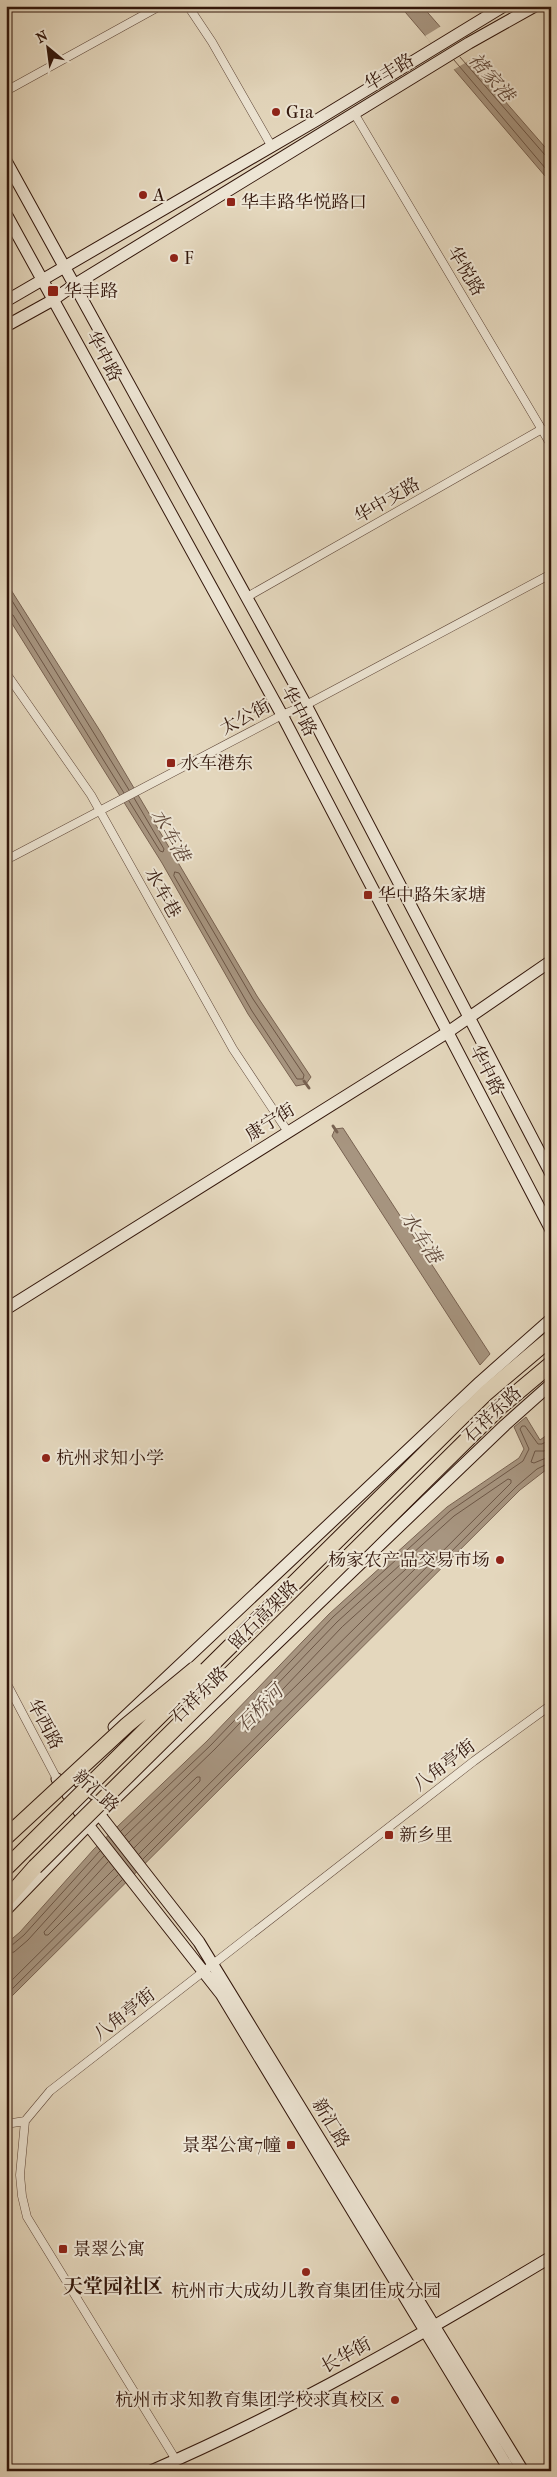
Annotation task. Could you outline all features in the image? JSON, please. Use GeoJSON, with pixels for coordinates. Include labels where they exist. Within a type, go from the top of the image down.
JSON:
{"type":"FeatureCollection","features":[{"type":"Feature","properties":{"kind":"highway","name":"留石高架路"},"geometry":{"type":"LineString","coordinates":[[6,1868],[486,1393],[551,1338]]}},
{"type":"Feature","properties":{"kind":"highway","name":"留石高架路"},"geometry":{"type":"LineString","coordinates":[[6,1898],[35,1867],[501,1406],[551,1364]]}},
{"type":"Feature","properties":{"kind":"highway"},"geometry":{"type":"LineString","coordinates":[[6,1835],[127,1725],[273,1604]]}},
{"type":"Feature","properties":{"kind":"main road","name":"华丰路"},"geometry":{"type":"LineString","coordinates":[[6,301],[65,269],[504,6]]}},
{"type":"Feature","properties":{"kind":"main road","name":"华丰路"},"geometry":{"type":"LineString","coordinates":[[6,326],[53,300],[74,285],[354,113],[534,6]]}},
{"type":"Feature","properties":{"kind":"main road","name":"华中路"},"geometry":{"type":"LineString","coordinates":[[6,161],[306,705],[551,1174]]}},
{"type":"Feature","properties":{"kind":"main road","name":"华中路"},"geometry":{"type":"LineString","coordinates":[[6,214],[282,715],[551,1230]]}},
{"type":"Feature","properties":{"kind":"main road","name":"康宁街"},"geometry":{"type":"LineString","coordinates":[[6,1309],[470,1018],[551,961]]}},
{"type":"Feature","properties":{"kind":"main road","name":"石祥东路"},"geometry":{"type":"LineString","coordinates":[[6,1835],[58,1779],[472,1389],[551,1319]]}},
{"type":"Feature","properties":{"kind":"main road","name":"石祥东路"},"geometry":{"type":"LineString","coordinates":[[6,1910],[99,1814],[505,1425],[551,1384]]}},
{"type":"Feature","properties":{"kind":"main road","name":"新汇路"},"geometry":{"type":"LineString","coordinates":[[58,1779],[99,1814],[212,1963],[430,2329],[510,2471]]}},
{"type":"Feature","properties":{"kind":"main road","name":"新汇路"},"geometry":{"type":"LineString","coordinates":[[58,1779],[88,1825],[220,1994],[430,2329],[523,2471]]}},
{"type":"Feature","properties":{"kind":"main road","name":"长华街"},"geometry":{"type":"LineString","coordinates":[[151,2471],[306,2398],[430,2329],[551,2257]]}},
{"type":"Feature","properties":{"kind":"street"},"geometry":{"type":"LineString","coordinates":[[6,91],[160,6]]}},
{"type":"Feature","properties":{"kind":"street"},"geometry":{"type":"LineString","coordinates":[[188,6],[212,42],[272,146]]}},
{"type":"Feature","properties":{"kind":"street","name":"华悦路"},"geometry":{"type":"LineString","coordinates":[[354,113],[551,445]]}},
{"type":"Feature","properties":{"kind":"street","name":"华中支路"},"geometry":{"type":"LineString","coordinates":[[247,597],[542,429]]}},
{"type":"Feature","properties":{"kind":"street","name":"太公街"},"geometry":{"type":"LineString","coordinates":[[6,860],[282,715],[306,705],[551,574]]}},
{"type":"Feature","properties":{"kind":"street","name":"水车巷"},"geometry":{"type":"LineString","coordinates":[[6,673],[100,811],[233,1049],[288,1132]]}},
{"type":"Feature","properties":{"kind":"street","name":"华西路"},"geometry":{"type":"LineString","coordinates":[[6,1682],[58,1779]]}},
{"type":"Feature","properties":{"kind":"street","name":"八角亭街"},"geometry":{"type":"LineString","coordinates":[[25,2121],[50,2092],[212,1963],[474,1761],[551,1705]]}},
{"type":"Feature","properties":{"kind":"street"},"geometry":{"type":"LineString","coordinates":[[6,2124],[25,2121],[20,2175],[27,2217],[176,2460]]}},
{"type":"Feature","properties":{"kind":"water"},"geometry":{"type":"Polygon","coordinates":[[[400,6],[422,6],[551,154],[551,183],[400,6]]]}},
{"type":"Feature","properties":{"kind":"water"},"geometry":{"type":"Polygon","coordinates":[[[6,582],[102,734],[257,996],[311,1077],[306,1084],[296,1086],[248,1014],[162,863],[6,614],[6,582]]]}},
{"type":"Feature","properties":{"kind":"water"},"geometry":{"type":"Polygon","coordinates":[[[343,1128],[490,1354],[480,1365],[332,1136],[335,1129],[343,1128]]]}},
{"type":"Feature","properties":{"kind":"water","name":"石桥河"},"geometry":{"type":"Polygon","coordinates":[[[526,1417],[540,1440],[551,1432],[551,1466],[520,1490],[6,2002],[6,1944],[20,1932],[94,1849],[207,1741],[329,1614],[447,1507],[519,1458],[524,1449],[514,1427],[526,1417]]]}},
{"type":"Feature","properties":{"kind":"pier"},"geometry":{"type":"Polygon","coordinates":[[[443,25],[472,59],[453,70],[425,36],[443,25]]]}},
{"type":"Feature","properties":{"kind":"waterway","name":"水车港"},"geometry":{"type":"LineString","coordinates":[[304,1081],[309,1088]]}},
{"type":"Feature","properties":{"kind":"waterway","name":"水车港"},"geometry":{"type":"LineString","coordinates":[[333,1126],[337,1132]]}},
{"type":"Feature","properties":{"kind":"place","name":"G1a"},"geometry":{"type":"Point","coordinates":[276,112]}},
{"type":"Feature","properties":{"kind":"place","name":"A"},"geometry":{"type":"Point","coordinates":[143,195]}},
{"type":"Feature","properties":{"kind":"place","name":"华丰路华悦路口"},"geometry":{"type":"Point","coordinates":[231,202]}},
{"type":"Feature","properties":{"kind":"place","name":"F"},"geometry":{"type":"Point","coordinates":[174,258]}},
{"type":"Feature","properties":{"kind":"place","name":"华丰路"},"geometry":{"type":"Point","coordinates":[53,291]}},
{"type":"Feature","properties":{"kind":"place","name":"水车港东"},"geometry":{"type":"Point","coordinates":[171,763]}},
{"type":"Feature","properties":{"kind":"place","name":"华中路朱家塘"},"geometry":{"type":"Point","coordinates":[368,895]}},
{"type":"Feature","properties":{"kind":"place","name":"杭州求知小学"},"geometry":{"type":"Point","coordinates":[46,1458]}},
{"type":"Feature","properties":{"kind":"place","name":"杨家农产品交易市场"},"geometry":{"type":"Point","coordinates":[500,1560]}},
{"type":"Feature","properties":{"kind":"place","name":"新乡里"},"geometry":{"type":"Point","coordinates":[389,1835]}},
{"type":"Feature","properties":{"kind":"place","name":"景翆公寓7幢"},"geometry":{"type":"Point","coordinates":[291,2145]}},
{"type":"Feature","properties":{"kind":"place","name":"景翠公寓"},"geometry":{"type":"Point","coordinates":[63,2249]}},
{"type":"Feature","properties":{"kind":"place","name":"杭州市大成幼儿教育集团佳成分园"},"geometry":{"type":"Point","coordinates":[306,2272]}},
{"type":"Feature","properties":{"kind":"place","name":"杭州市求知教育集团学校求真校区"},"geometry":{"type":"Point","coordinates":[395,2400]}},
{"type":"Feature","properties":{"kind":"district","name":"天堂园社区"},"geometry":{"type":"Point","coordinates":[113,2286]}},
{"type":"Feature","properties":{"kind":"water label","name":"褚家港"},"geometry":{"type":"Point","coordinates":[492,77]}}]}
